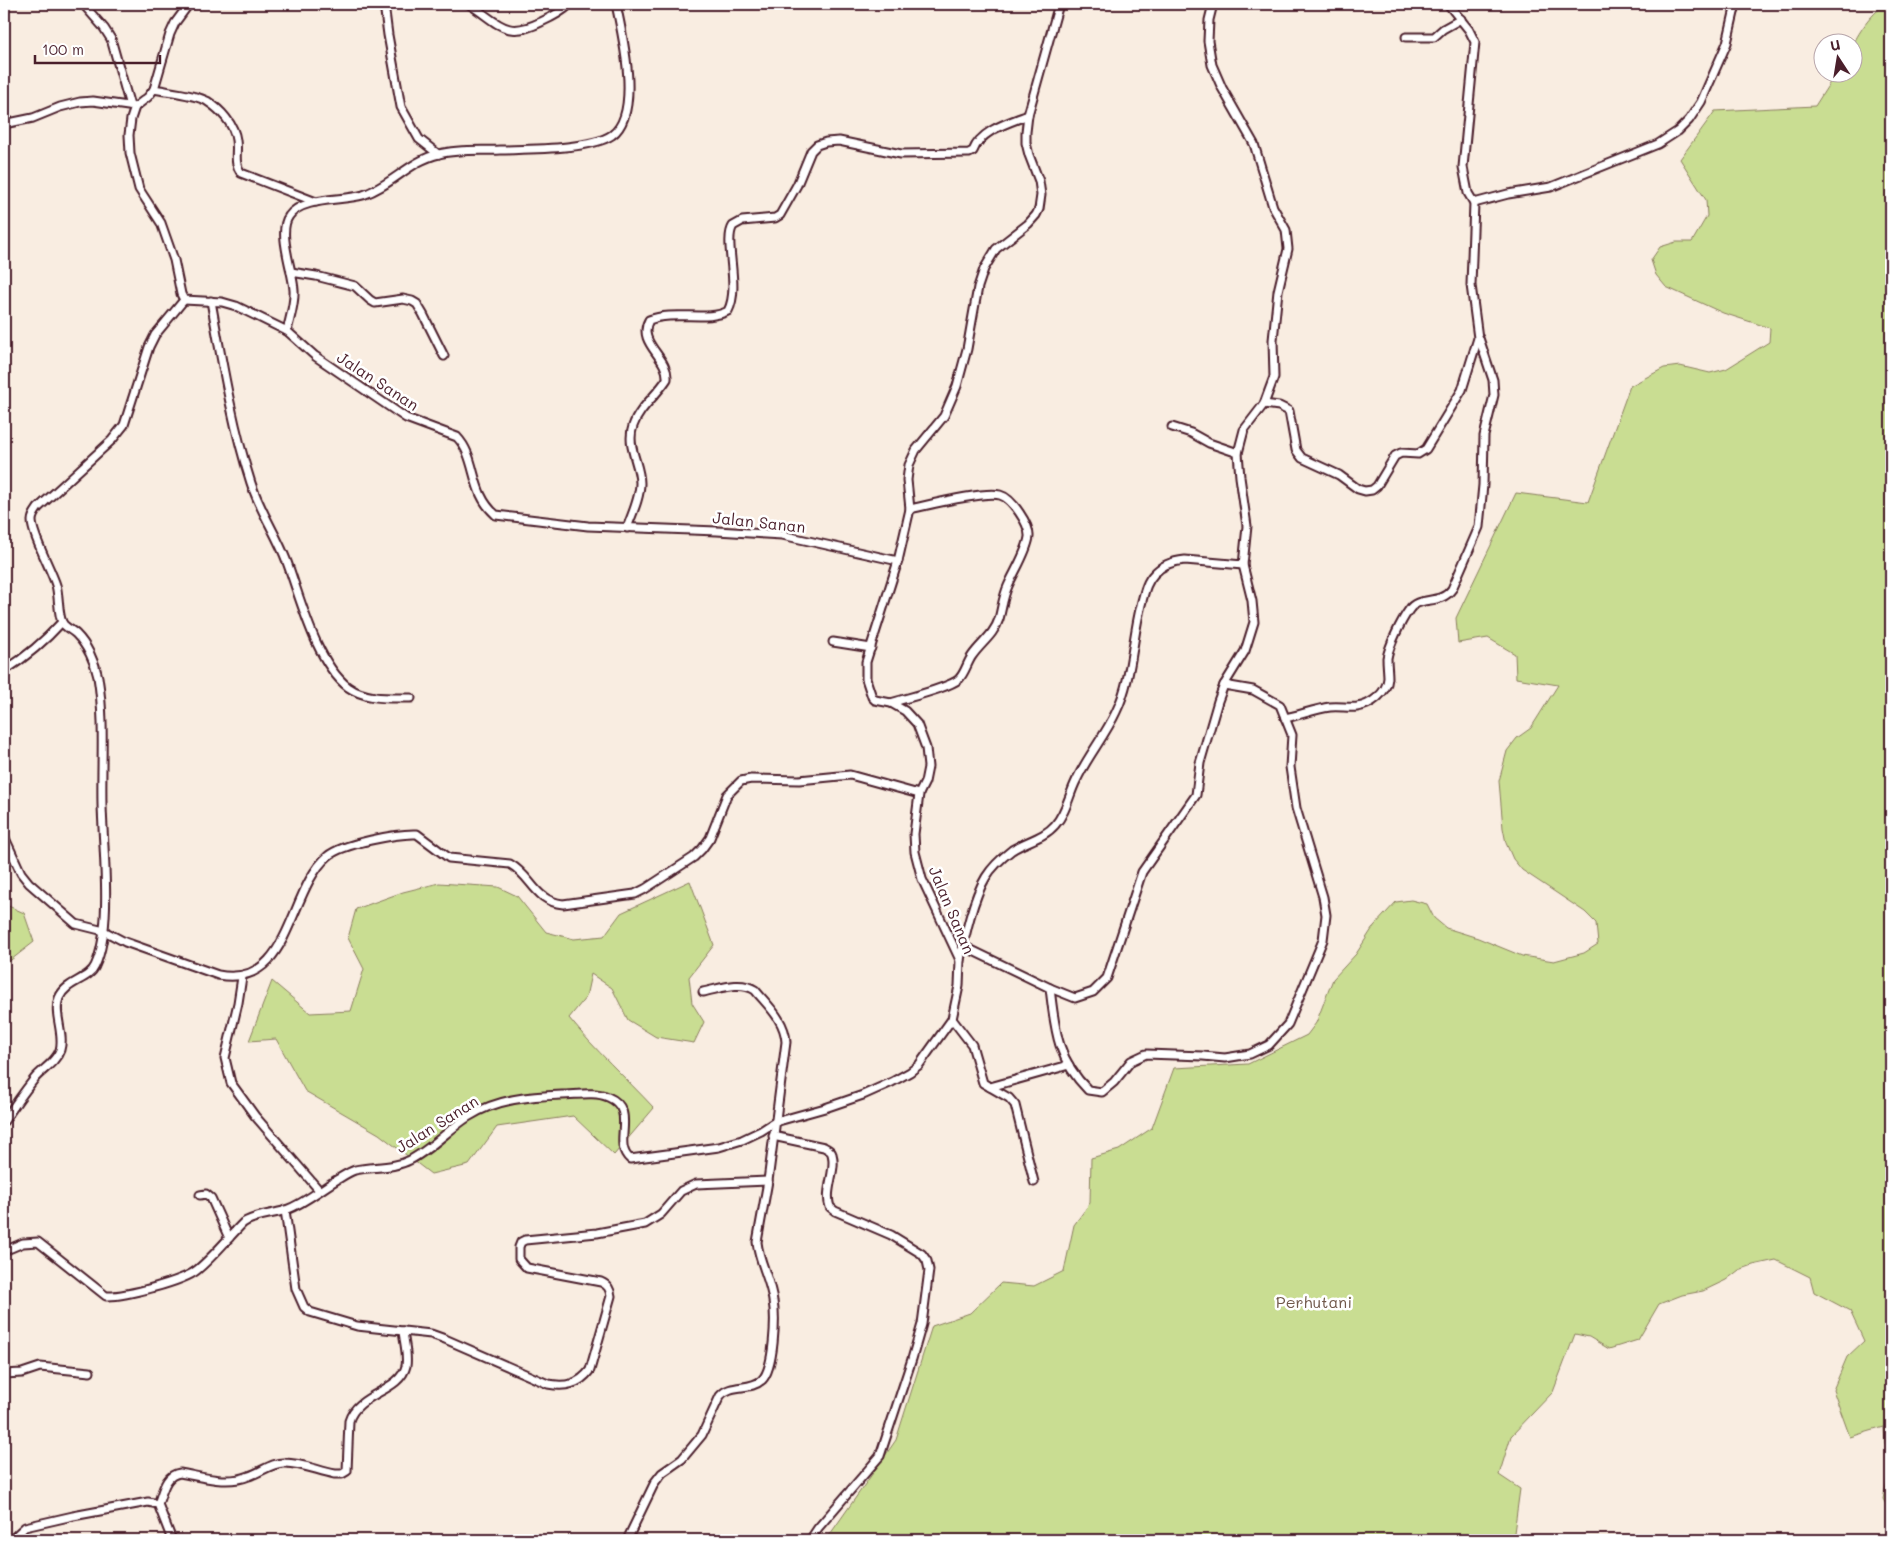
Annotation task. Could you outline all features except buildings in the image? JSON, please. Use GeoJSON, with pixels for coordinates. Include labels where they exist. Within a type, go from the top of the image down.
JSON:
{"type":"FeatureCollection","features":[{"type":"Feature","properties":{"kind":"street"},"geometry":{"type":"LineString","coordinates":[[4,1121],[37,1076],[56,1057],[60,1050],[59,998],[69,986],[92,971],[99,955],[104,931],[105,886],[102,811],[104,743],[102,706],[96,669],[81,639],[62,622],[56,586],[33,527],[33,515],[38,508],[112,440],[124,424],[149,347],[155,335],[184,300],[174,260],[161,223],[142,197],[135,174],[130,153],[129,135],[133,106],[111,39],[83,4]]}},
{"type":"Feature","properties":{"kind":"street"},"geometry":{"type":"LineString","coordinates":[[4,124],[33,118],[60,107],[80,102],[93,101],[133,106],[148,97],[154,89],[170,34],[175,23],[189,4]]}},
{"type":"Feature","properties":{"kind":"street"},"geometry":{"type":"LineString","coordinates":[[384,4],[401,107],[419,138],[438,154]]}},
{"type":"Feature","properties":{"kind":"street"},"geometry":{"type":"LineString","coordinates":[[469,4],[500,26],[510,30],[522,31],[560,13],[570,4]]}},
{"type":"Feature","properties":{"kind":"street"},"geometry":{"type":"LineString","coordinates":[[287,331],[294,304],[294,290],[285,241],[285,229],[287,218],[293,210],[316,202],[351,198],[372,192],[419,162],[438,154],[457,151],[534,149],[579,145],[612,135],[621,125],[627,109],[628,97],[624,40],[616,4]]}},
{"type":"Feature","properties":{"kind":"street"},"geometry":{"type":"LineString","coordinates":[[898,561],[910,509],[907,480],[911,458],[944,416],[957,386],[967,349],[978,287],[984,269],[996,249],[1006,239],[1028,224],[1036,216],[1039,209],[1041,195],[1039,181],[1026,143],[1028,115],[1058,4]]}},
{"type":"Feature","properties":{"kind":"street"},"geometry":{"type":"LineString","coordinates":[[963,946],[1074,998],[1093,992],[1107,978],[1142,872],[1196,795],[1200,763],[1224,685],[1245,651],[1254,622],[1252,602],[1243,565],[1247,526],[1238,453],[1244,430],[1264,404],[1274,377],[1273,340],[1278,291],[1288,249],[1288,238],[1286,230],[1273,207],[1254,144],[1222,88],[1212,65],[1208,41],[1209,20],[1213,4]]}},
{"type":"Feature","properties":{"kind":"street"},"geometry":{"type":"LineString","coordinates":[[1285,718],[1329,707],[1366,705],[1375,700],[1386,685],[1389,650],[1409,609],[1419,602],[1442,598],[1448,594],[1452,589],[1479,527],[1483,486],[1483,447],[1494,395],[1493,380],[1478,338],[1471,285],[1474,203],[1468,192],[1463,167],[1476,47],[1474,37],[1448,4]]}},
{"type":"Feature","properties":{"kind":"street"},"geometry":{"type":"LineString","coordinates":[[1474,203],[1502,195],[1551,187],[1658,144],[1678,131],[1689,120],[1701,102],[1727,43],[1736,4]]}},
{"type":"Feature","properties":{"kind":"street"},"geometry":{"type":"LineString","coordinates":[[1406,37],[1434,37],[1443,28],[1461,19]]}},
{"type":"Feature","properties":{"kind":"street"},"geometry":{"type":"LineString","coordinates":[[154,89],[206,101],[229,122],[234,132],[236,166],[241,173],[316,202]]}},
{"type":"Feature","properties":{"kind":"street"},"geometry":{"type":"LineString","coordinates":[[627,528],[640,489],[640,481],[631,444],[632,428],[637,417],[667,379],[666,370],[647,338],[645,332],[646,325],[649,320],[668,315],[718,315],[728,311],[733,299],[730,234],[733,226],[742,221],[775,218],[780,215],[797,185],[811,151],[817,145],[839,141],[901,154],[969,153],[973,151],[977,141],[994,130],[1028,115]]}},
{"type":"Feature","properties":{"kind":"street"},"geometry":{"type":"LineString","coordinates":[[291,272],[355,286],[376,303],[403,299],[412,301],[423,314],[444,356]]}},
{"type":"Feature","properties":{"kind":"street","name":"Jalan Sanan"},"geometry":{"type":"LineString","coordinates":[[4,1251],[23,1243],[38,1242],[106,1296],[114,1296],[184,1278],[196,1271],[243,1223],[251,1218],[285,1210],[306,1200],[319,1190],[352,1171],[399,1164],[411,1160],[469,1117],[509,1100],[558,1095],[595,1094],[607,1096],[617,1102],[622,1109],[624,1120],[623,1148],[625,1156],[630,1160],[727,1145],[742,1140],[774,1122],[863,1095],[910,1072],[918,1065],[952,1019],[959,986],[960,960],[922,879],[917,861],[914,834],[920,794],[928,767],[926,748],[917,724],[905,711],[891,703],[875,700],[870,692],[865,670],[898,561],[782,535],[717,530],[588,526],[496,515],[480,497],[463,443],[457,436],[406,418],[315,356],[287,331],[236,306],[222,302],[184,300]]}},
{"type":"Feature","properties":{"kind":"street"},"geometry":{"type":"LineString","coordinates":[[211,301],[236,430],[251,484],[283,552],[317,644],[325,660],[350,688],[378,698],[411,698]]}},
{"type":"Feature","properties":{"kind":"street"},"geometry":{"type":"LineString","coordinates":[[1264,404],[1279,406],[1289,412],[1296,450],[1302,458],[1339,475],[1358,489],[1372,490],[1377,486],[1395,456],[1401,453],[1418,454],[1426,449],[1462,390],[1478,338]]}},
{"type":"Feature","properties":{"kind":"street"},"geometry":{"type":"LineString","coordinates":[[1172,427],[1238,453]]}},
{"type":"Feature","properties":{"kind":"street"},"geometry":{"type":"LineString","coordinates":[[891,703],[949,685],[959,678],[973,654],[993,631],[999,620],[1007,587],[1027,545],[1028,537],[1028,529],[1025,522],[1010,502],[999,495],[975,496],[910,509]]}},
{"type":"Feature","properties":{"kind":"street"},"geometry":{"type":"LineString","coordinates":[[960,960],[986,876],[999,861],[1013,850],[1054,826],[1061,816],[1076,780],[1116,712],[1128,675],[1141,605],[1148,584],[1154,574],[1162,567],[1184,560],[1243,565]]}},
{"type":"Feature","properties":{"kind":"street"},"geometry":{"type":"LineString","coordinates":[[4,671],[32,652],[62,622]]}},
{"type":"Feature","properties":{"kind":"street"},"geometry":{"type":"LineString","coordinates":[[833,642],[871,648]]}},
{"type":"Feature","properties":{"kind":"street"},"geometry":{"type":"LineString","coordinates":[[1050,988],[1055,1033],[1069,1065],[1088,1090],[1102,1092],[1114,1082],[1131,1062],[1146,1054],[1225,1058],[1250,1054],[1269,1045],[1288,1024],[1323,940],[1326,915],[1323,897],[1296,808],[1290,767],[1292,735],[1280,705],[1253,690],[1224,685]]}},
{"type":"Feature","properties":{"kind":"street"},"geometry":{"type":"LineString","coordinates":[[4,836],[21,873],[40,895],[76,924],[104,931],[125,942],[218,975],[229,977],[252,973],[273,956],[282,941],[312,874],[320,863],[336,851],[355,844],[417,834],[449,858],[510,864],[517,868],[538,894],[554,903],[563,904],[635,894],[646,889],[694,857],[710,838],[726,795],[741,781],[751,779],[799,780],[850,775],[920,794]]}},
{"type":"Feature","properties":{"kind":"street"},"geometry":{"type":"LineString","coordinates":[[242,976],[238,1003],[225,1058],[231,1083],[250,1109],[319,1190]]}},
{"type":"Feature","properties":{"kind":"street"},"geometry":{"type":"LineString","coordinates":[[627,1540],[655,1482],[662,1473],[682,1459],[702,1435],[724,1391],[760,1382],[769,1368],[774,1302],[758,1252],[757,1242],[768,1180],[786,1034],[780,1019],[750,986],[737,985],[703,992]]}},
{"type":"Feature","properties":{"kind":"street"},"geometry":{"type":"LineString","coordinates":[[952,1019],[972,1045],[983,1083],[1009,1098],[1015,1105],[1034,1182]]}},
{"type":"Feature","properties":{"kind":"street"},"geometry":{"type":"LineString","coordinates":[[990,1087],[1069,1065]]}},
{"type":"Feature","properties":{"kind":"street"},"geometry":{"type":"LineString","coordinates":[[772,1136],[824,1147],[830,1150],[833,1161],[828,1194],[830,1207],[891,1235],[922,1254],[927,1261],[929,1270],[922,1324],[880,1456],[818,1528],[810,1540]]}},
{"type":"Feature","properties":{"kind":"street"},"geometry":{"type":"LineString","coordinates":[[285,1210],[296,1289],[304,1307],[310,1312],[358,1326],[431,1334],[445,1338],[548,1384],[560,1386],[575,1384],[584,1378],[590,1370],[611,1296],[610,1290],[607,1284],[601,1282],[527,1268],[519,1259],[518,1252],[521,1242],[525,1240],[597,1233],[645,1224],[661,1214],[681,1191],[696,1184],[768,1180]]}},
{"type":"Feature","properties":{"kind":"street"},"geometry":{"type":"LineString","coordinates":[[200,1195],[206,1194],[211,1198],[229,1238]]}},
{"type":"Feature","properties":{"kind":"street"},"geometry":{"type":"LineString","coordinates":[[172,1540],[158,1504],[166,1482],[170,1476],[175,1474],[236,1480],[249,1477],[279,1463],[287,1463],[335,1474],[342,1474],[347,1471],[349,1421],[351,1414],[359,1405],[402,1376],[407,1362],[403,1331]]}},
{"type":"Feature","properties":{"kind":"street"},"geometry":{"type":"LineString","coordinates":[[4,1374],[40,1367],[90,1372]]}},
{"type":"Feature","properties":{"kind":"street"},"geometry":{"type":"LineString","coordinates":[[11,1540],[25,1528],[49,1521],[148,1502],[158,1504]]}},
{"type":"Feature","properties":{"kind":"green space","name":"Perhutani"},"geometry":{"type":"Polygon","coordinates":[[[1891,4],[1891,1461],[1885,1443],[1884,1427],[1850,1437],[1833,1390],[1847,1357],[1864,1341],[1850,1311],[1814,1292],[1810,1277],[1776,1260],[1739,1270],[1726,1280],[1703,1291],[1682,1295],[1659,1304],[1638,1340],[1609,1349],[1589,1337],[1575,1334],[1553,1392],[1511,1436],[1499,1475],[1520,1489],[1513,1540],[826,1540],[896,1440],[932,1326],[970,1313],[1001,1283],[1034,1286],[1064,1271],[1074,1225],[1090,1203],[1091,1158],[1119,1150],[1152,1128],[1174,1068],[1248,1064],[1307,1035],[1316,1023],[1333,979],[1356,954],[1374,926],[1396,902],[1411,900],[1427,904],[1434,918],[1446,928],[1478,938],[1522,956],[1554,961],[1584,953],[1598,944],[1596,923],[1585,912],[1522,870],[1513,859],[1506,843],[1503,828],[1499,781],[1507,751],[1517,738],[1531,728],[1558,685],[1516,678],[1515,654],[1488,638],[1458,643],[1456,618],[1516,493],[1588,502],[1630,386],[1664,368],[1680,366],[1710,373],[1726,369],[1769,342],[1770,328],[1723,313],[1666,287],[1656,275],[1651,260],[1660,247],[1676,242],[1692,242],[1707,216],[1706,200],[1680,159],[1715,111],[1815,106],[1830,82],[1862,82],[1862,32],[1860,32],[1874,14],[1886,5],[1891,4]]]}},
{"type":"Feature","properties":{"kind":"green space"},"geometry":{"type":"Polygon","coordinates":[[[690,881],[714,945],[689,977],[692,1003],[704,1022],[694,1043],[656,1037],[628,1020],[612,988],[591,974],[586,997],[569,1018],[654,1108],[614,1155],[573,1116],[497,1127],[469,1165],[431,1174],[379,1134],[305,1091],[276,1039],[249,1041],[272,981],[310,1013],[351,1011],[364,969],[348,938],[356,909],[403,892],[439,883],[498,887],[517,896],[546,932],[574,939],[604,936],[621,913],[690,881]]]}},
{"type":"Feature","properties":{"kind":"green space"},"geometry":{"type":"Polygon","coordinates":[[[4,904],[24,913],[34,942],[7,963],[4,961],[4,904]]]}},
{"type":"Feature","properties":{"kind":"green space"},"geometry":{"type":"Polygon","coordinates":[[[1891,1463],[1891,1513],[1883,1499],[1891,1463]]]}}]}
